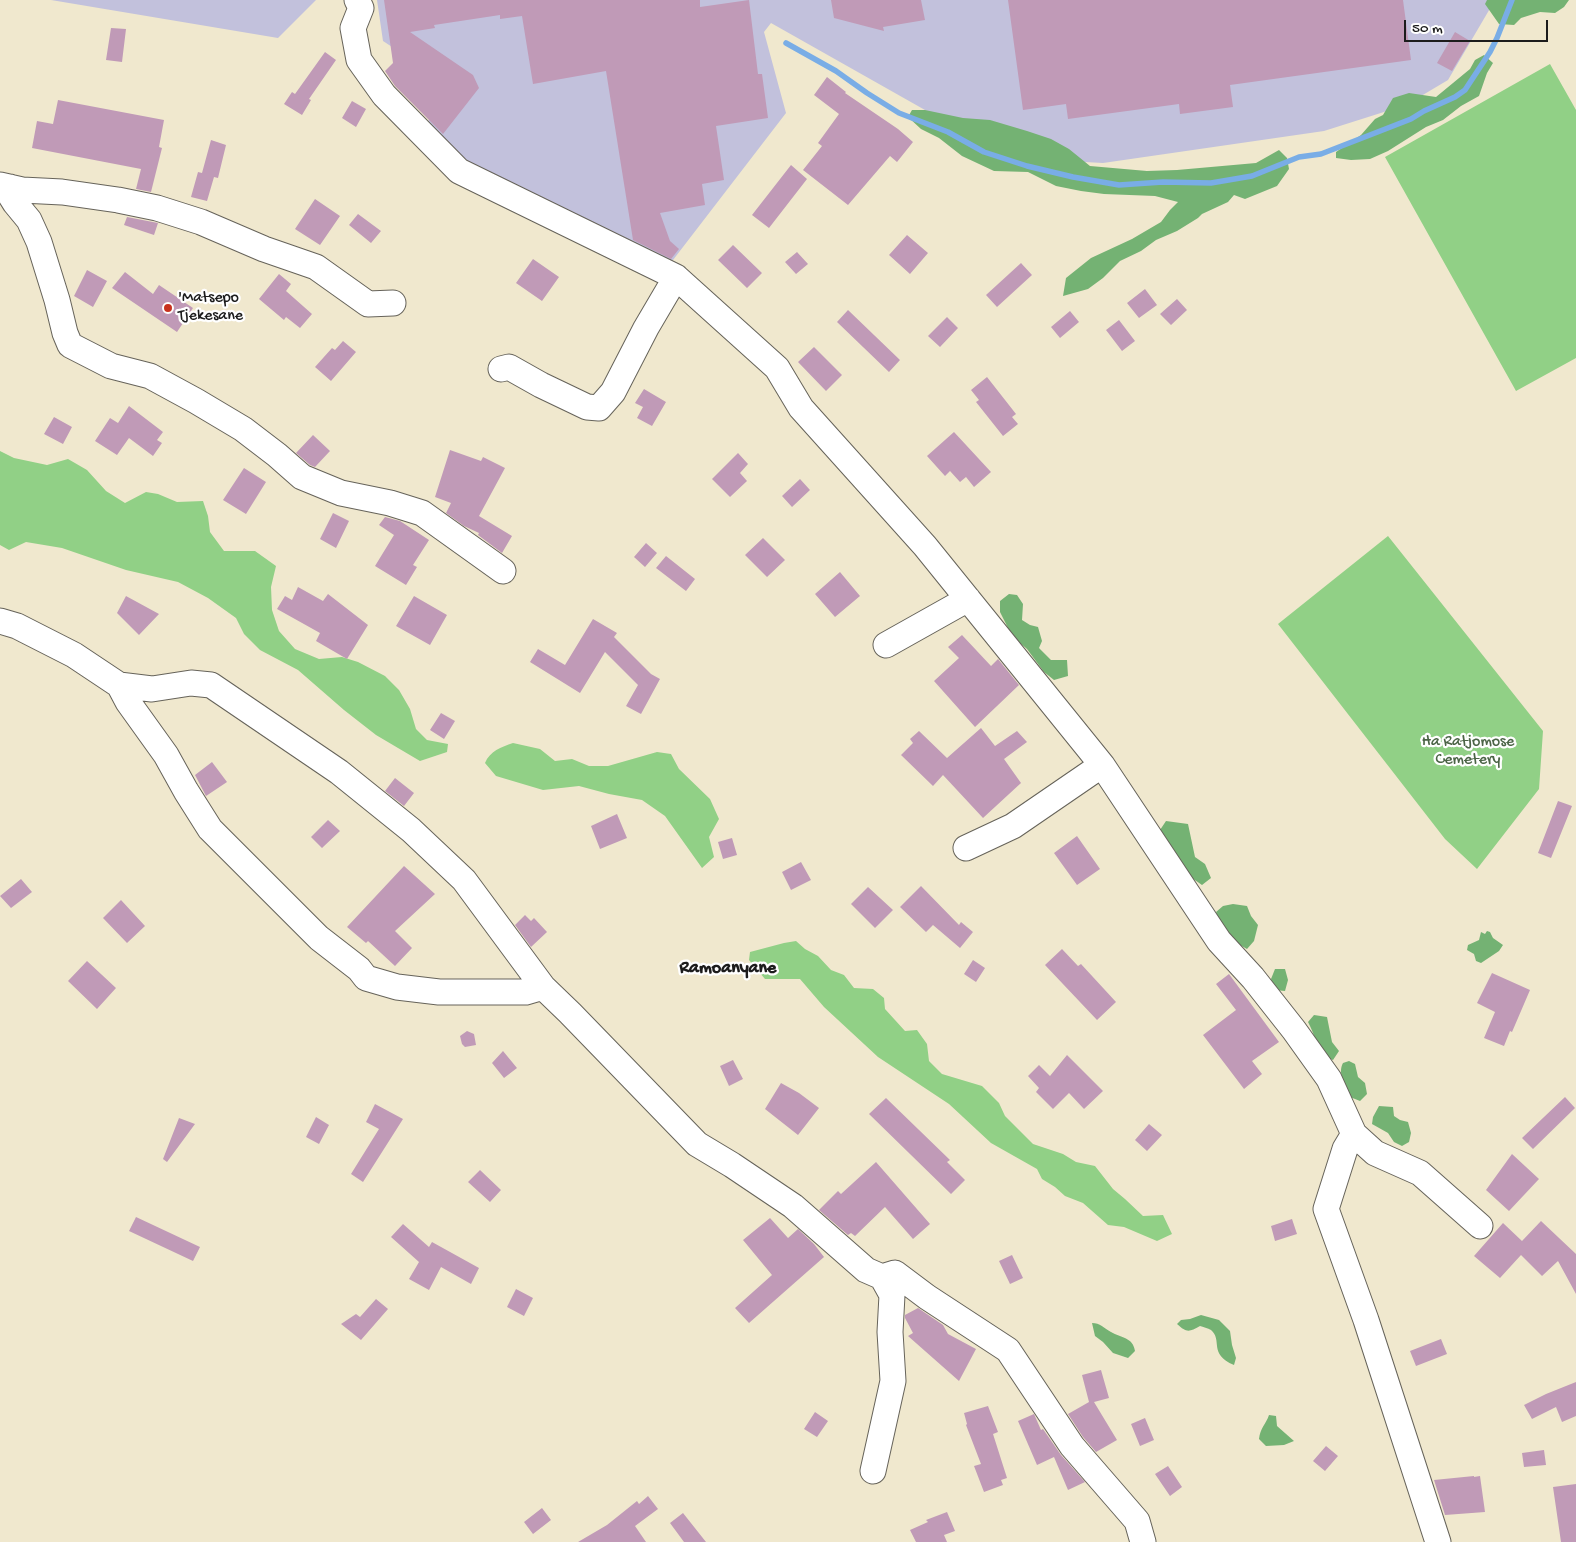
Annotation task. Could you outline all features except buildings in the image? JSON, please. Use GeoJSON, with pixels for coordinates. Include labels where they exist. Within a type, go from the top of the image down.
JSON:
{"type":"FeatureCollection","features":[{"type":"Feature","properties":{"kind":"street"},"geometry":{"type":"LineString","coordinates":[[357,0],[361,8],[354,28],[359,60],[384,94],[459,171],[676,276],[777,368],[800,408],[925,546],[1102,765],[1219,941],[1253,978],[1294,1030],[1328,1079],[1354,1134],[1375,1153],[1420,1173],[1480,1226]]}},
{"type":"Feature","properties":{"kind":"street"},"geometry":{"type":"LineString","coordinates":[[5,186],[22,190],[62,192],[118,200],[157,208],[201,222],[264,249],[316,267],[368,304],[393,303]]}},
{"type":"Feature","properties":{"kind":"street"},"geometry":{"type":"LineString","coordinates":[[5,186],[28,220],[39,242],[70,345],[111,366],[150,376],[196,401],[243,428],[302,477],[341,493],[390,503],[422,513],[503,571]]}},
{"type":"Feature","properties":{"kind":"street"},"geometry":{"type":"LineString","coordinates":[[500,368],[509,367],[587,407],[599,408],[613,392],[646,328],[676,276]]}},
{"type":"Feature","properties":{"kind":"street"},"geometry":{"type":"LineString","coordinates":[[886,645],[968,599]]}},
{"type":"Feature","properties":{"kind":"street"},"geometry":{"type":"LineString","coordinates":[[0,621],[17,626],[74,655],[119,685],[152,689],[191,683],[211,685],[339,772],[411,830],[464,880],[543,987],[697,1144],[793,1206],[866,1270],[882,1277],[892,1295],[890,1332],[893,1381],[873,1471]]}},
{"type":"Feature","properties":{"kind":"street"},"geometry":{"type":"LineString","coordinates":[[119,685],[128,702],[166,755],[210,829],[319,938],[359,969],[366,978],[397,987],[439,992],[526,992],[543,987]]}},
{"type":"Feature","properties":{"kind":"street"},"geometry":{"type":"LineString","coordinates":[[966,848],[1013,826],[1102,765]]}},
{"type":"Feature","properties":{"kind":"street"},"geometry":{"type":"LineString","coordinates":[[1354,1134],[1345,1149],[1326,1209],[1384,1372],[1438,1542]]}},
{"type":"Feature","properties":{"kind":"street"},"geometry":{"type":"LineString","coordinates":[[882,1277],[895,1273],[927,1297],[1008,1350],[1072,1446],[1137,1521],[1143,1542]]}},
{"type":"Feature","properties":{"kind":"shaded area"},"geometry":{"type":"Polygon","coordinates":[[[51,0],[316,0],[278,38],[51,0]]]}},
{"type":"Feature","properties":{"kind":"shaded area"},"geometry":{"type":"Polygon","coordinates":[[[377,0],[1495,0],[1448,80],[1406,105],[1324,131],[1103,163],[993,157],[925,110],[771,23],[764,32],[786,113],[663,273],[463,167],[422,128],[456,89],[383,41],[377,0]]]}},
{"type":"Feature","properties":{"kind":"green space"},"geometry":{"type":"Polygon","coordinates":[[[1487,0],[1569,0],[1564,7],[1555,13],[1540,12],[1521,18],[1514,25],[1499,24],[1485,4],[1487,0]]]}},
{"type":"Feature","properties":{"kind":"green space"},"geometry":{"type":"Polygon","coordinates":[[[1484,55],[1493,63],[1487,73],[1479,96],[1461,106],[1443,120],[1426,127],[1388,151],[1370,159],[1351,160],[1336,158],[1336,152],[1361,135],[1375,119],[1383,115],[1393,98],[1409,93],[1436,97],[1470,69],[1475,60],[1484,55]]]}},
{"type":"Feature","properties":{"kind":"green space"},"geometry":{"type":"Polygon","coordinates":[[[1550,64],[1576,110],[1576,358],[1516,391],[1385,157],[1550,64]]]}},
{"type":"Feature","properties":{"kind":"green space"},"geometry":{"type":"Polygon","coordinates":[[[912,110],[925,110],[963,118],[990,120],[1027,131],[1051,139],[1069,149],[1090,166],[1147,171],[1177,170],[1256,163],[1279,150],[1287,158],[1289,169],[1277,186],[1245,199],[1234,195],[1228,202],[1202,214],[1177,231],[1156,240],[1141,251],[1120,261],[1103,278],[1088,289],[1063,296],[1066,278],[1091,258],[1132,239],[1161,222],[1178,202],[1155,196],[1081,191],[1056,186],[1028,172],[994,171],[962,156],[939,138],[921,129],[908,117],[912,110]]]}},
{"type":"Feature","properties":{"kind":"green space"},"geometry":{"type":"Polygon","coordinates":[[[0,451],[14,458],[47,465],[68,459],[87,470],[106,491],[125,503],[146,492],[158,494],[177,502],[203,501],[208,516],[210,532],[224,551],[255,551],[276,566],[271,587],[272,610],[279,631],[295,649],[319,659],[342,657],[358,662],[385,676],[399,690],[410,709],[416,729],[427,740],[448,744],[447,752],[420,761],[376,735],[298,670],[260,650],[244,634],[236,618],[208,598],[178,582],[126,570],[62,548],[26,542],[9,550],[0,545],[0,451]]]}},
{"type":"Feature","properties":{"kind":"green space","name":"Ha Ratjomose Cemetery"},"geometry":{"type":"Polygon","coordinates":[[[1388,536],[1543,731],[1539,789],[1477,869],[1445,839],[1278,624],[1388,536]]]}},
{"type":"Feature","properties":{"kind":"green space"},"geometry":{"type":"Polygon","coordinates":[[[1009,594],[1017,595],[1023,604],[1022,620],[1038,627],[1042,641],[1039,648],[1051,660],[1067,660],[1068,676],[1054,680],[1044,672],[1027,649],[1012,636],[1000,612],[1000,601],[1009,594]]]}},
{"type":"Feature","properties":{"kind":"green space"},"geometry":{"type":"Polygon","coordinates":[[[513,743],[540,749],[555,761],[572,759],[589,766],[608,766],[657,752],[671,754],[679,769],[710,799],[719,819],[709,837],[714,857],[702,868],[665,816],[642,800],[579,786],[543,790],[496,776],[485,763],[487,759],[493,752],[513,743]]]}},
{"type":"Feature","properties":{"kind":"green space"},"geometry":{"type":"Polygon","coordinates":[[[1166,821],[1188,824],[1195,857],[1205,864],[1211,878],[1202,885],[1189,876],[1158,833],[1166,821]]]}},
{"type":"Feature","properties":{"kind":"green space"},"geometry":{"type":"Polygon","coordinates":[[[1233,904],[1247,906],[1251,916],[1258,925],[1254,941],[1247,949],[1227,934],[1216,912],[1223,906],[1233,904]]]}},
{"type":"Feature","properties":{"kind":"green space"},"geometry":{"type":"Polygon","coordinates":[[[1487,931],[1503,945],[1499,951],[1481,963],[1476,961],[1474,954],[1467,950],[1468,945],[1479,940],[1481,932],[1485,934],[1487,931]]]}},
{"type":"Feature","properties":{"kind":"green space"},"geometry":{"type":"Polygon","coordinates":[[[796,941],[805,949],[818,956],[831,970],[844,975],[854,988],[873,989],[884,998],[885,1009],[905,1031],[917,1030],[927,1044],[929,1061],[942,1074],[982,1086],[999,1103],[1005,1116],[1033,1144],[1063,1154],[1076,1162],[1095,1166],[1113,1189],[1143,1216],[1163,1215],[1172,1234],[1157,1241],[1124,1227],[1108,1225],[1083,1203],[1065,1196],[1042,1179],[1037,1169],[991,1143],[949,1104],[878,1057],[824,1007],[800,979],[765,979],[749,960],[750,952],[796,941]]]}},
{"type":"Feature","properties":{"kind":"green space"},"geometry":{"type":"Polygon","coordinates":[[[1275,969],[1285,969],[1288,980],[1285,991],[1274,990],[1271,979],[1275,969]]]}},
{"type":"Feature","properties":{"kind":"green space"},"geometry":{"type":"Polygon","coordinates":[[[1314,1015],[1327,1017],[1332,1042],[1339,1051],[1333,1060],[1322,1056],[1320,1052],[1308,1022],[1314,1015]]]}},
{"type":"Feature","properties":{"kind":"green space"},"geometry":{"type":"Polygon","coordinates":[[[1349,1061],[1355,1064],[1358,1077],[1365,1083],[1367,1094],[1360,1101],[1350,1097],[1344,1084],[1341,1067],[1343,1063],[1349,1061]]]}},
{"type":"Feature","properties":{"kind":"green space"},"geometry":{"type":"Polygon","coordinates":[[[1379,1106],[1393,1107],[1394,1116],[1408,1122],[1411,1133],[1409,1142],[1402,1146],[1394,1142],[1388,1133],[1372,1124],[1373,1117],[1379,1106]]]}},
{"type":"Feature","properties":{"kind":"green space"},"geometry":{"type":"Polygon","coordinates":[[[1201,1315],[1219,1320],[1230,1331],[1236,1358],[1234,1365],[1226,1361],[1218,1352],[1216,1338],[1211,1330],[1200,1326],[1188,1331],[1177,1324],[1181,1320],[1201,1315]]]}},
{"type":"Feature","properties":{"kind":"green space"},"geometry":{"type":"Polygon","coordinates":[[[1092,1323],[1126,1338],[1132,1343],[1135,1351],[1128,1358],[1113,1353],[1095,1336],[1092,1323]]]}},
{"type":"Feature","properties":{"kind":"green space"},"geometry":{"type":"Polygon","coordinates":[[[1269,1415],[1276,1416],[1277,1426],[1294,1441],[1284,1445],[1266,1446],[1259,1439],[1269,1415]]]}},
{"type":"Feature","properties":{"kind":"waterway"},"geometry":{"type":"LineString","coordinates":[[786,43],[836,71],[899,113],[948,132],[984,152],[1027,166],[1119,185],[1163,182],[1211,183],[1252,176],[1299,157],[1321,154],[1411,119],[1455,97],[1465,90],[1490,52],[1512,0]]}},
{"type":"Feature","properties":{"kind":"place","name":"'Matsepo Tjekesane"},"geometry":{"type":"Point","coordinates":[168,308]}},
{"type":"Feature","properties":{"kind":"district","name":"Ramoanyane"},"geometry":{"type":"Point","coordinates":[728,969]}}]}
